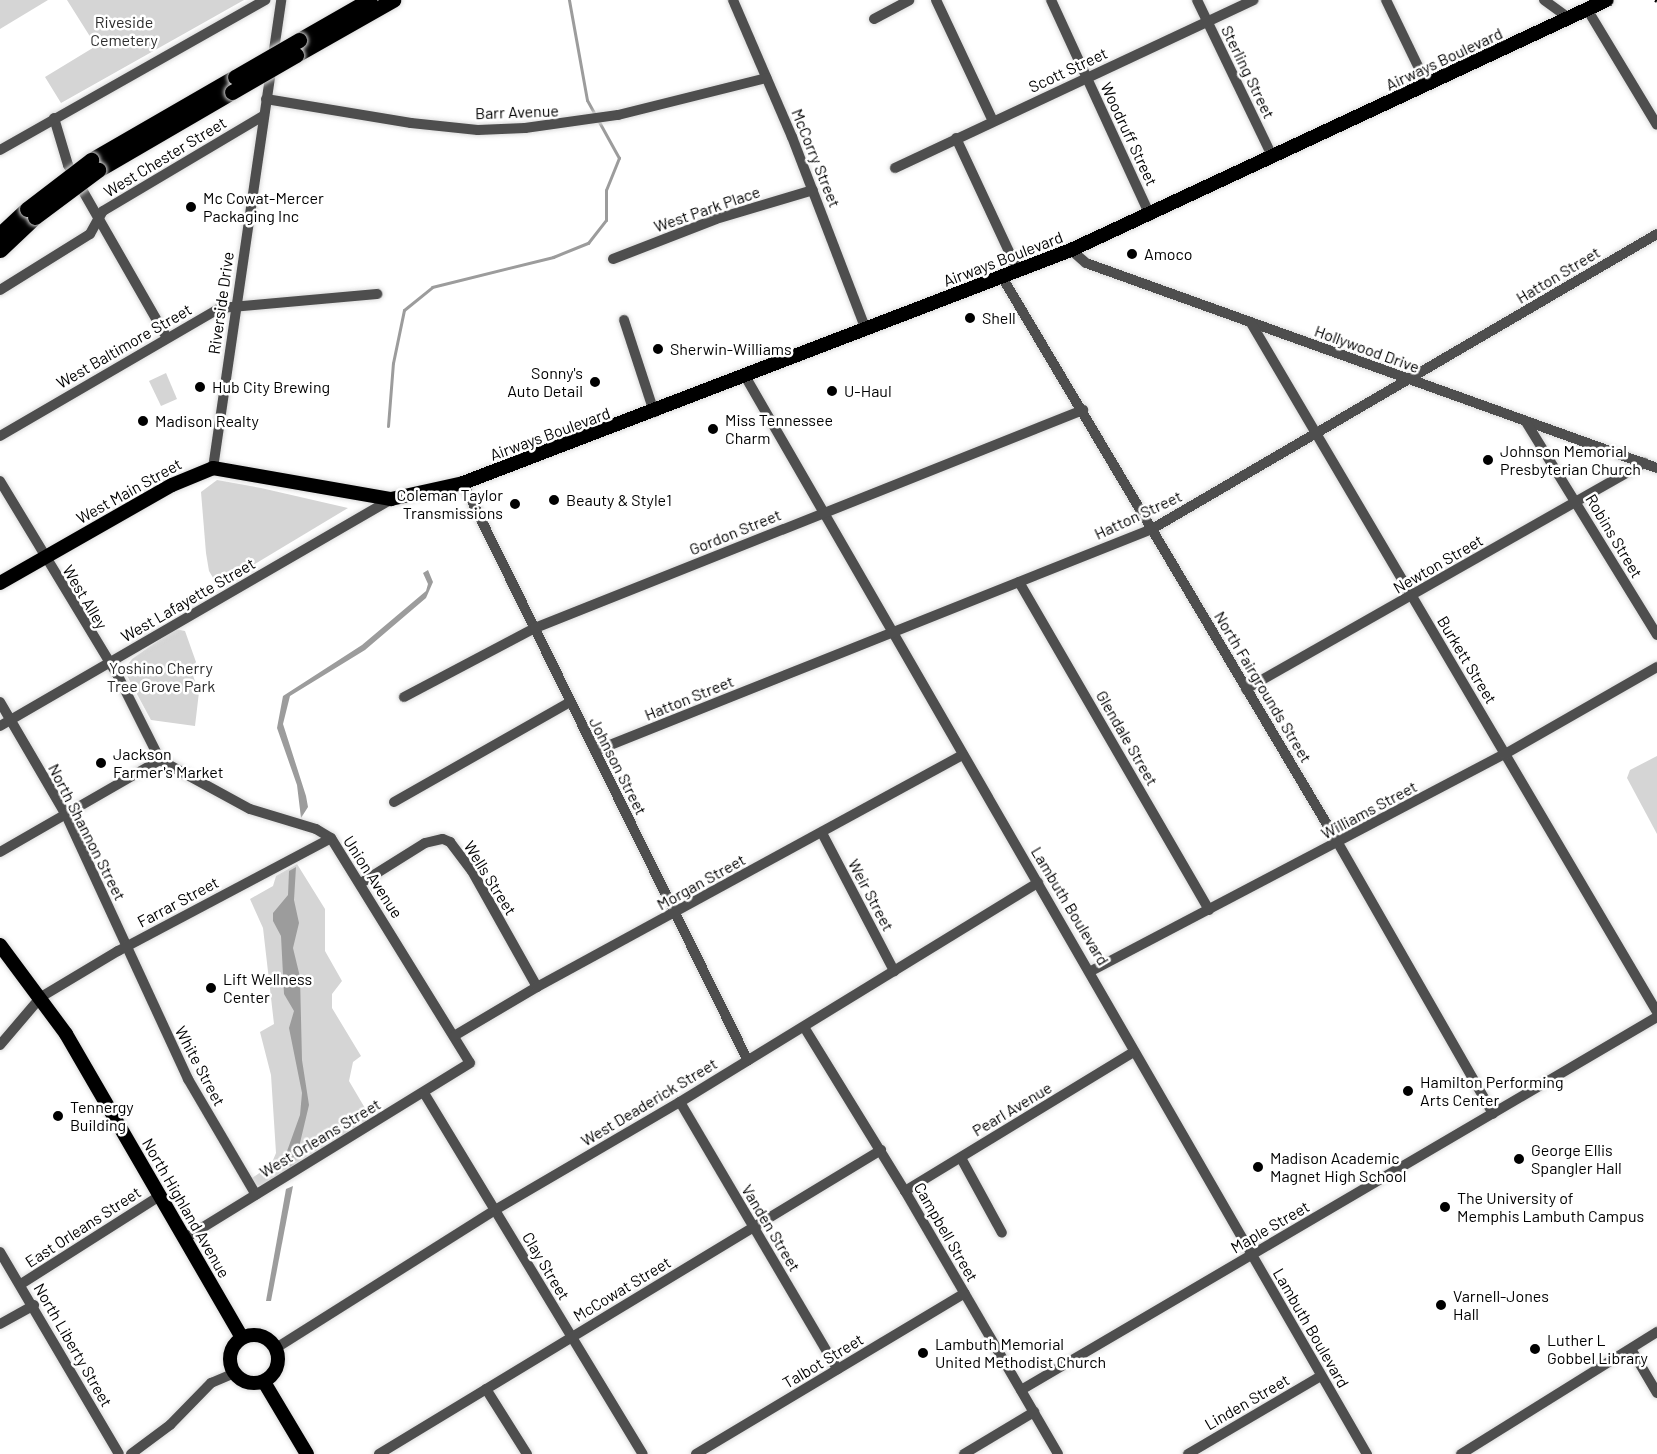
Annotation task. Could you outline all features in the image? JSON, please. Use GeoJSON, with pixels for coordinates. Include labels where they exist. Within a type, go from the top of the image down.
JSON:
{"type":"FeatureCollection","features":[{"type":"Feature","properties":{"kind":"highway"},"geometry":{"type":"LineString","coordinates":[[0,234],[94,165],[236,77],[369,0]]}},
{"type":"Feature","properties":{"kind":"highway"},"geometry":{"type":"LineString","coordinates":[[94,165],[232,92],[393,0]]}},
{"type":"Feature","properties":{"kind":"highway"},"geometry":{"type":"LineString","coordinates":[[0,250],[31,213]]}},
{"type":"Feature","properties":{"kind":"main road","name":"Airways Boulevard"},"geometry":{"type":"LineString","coordinates":[[391,499],[463,483],[654,412],[1071,250],[1273,158],[1607,0]]}},
{"type":"Feature","properties":{"kind":"main road"},"geometry":{"type":"LineString","coordinates":[[213,468],[391,499]]}},
{"type":"Feature","properties":{"kind":"main road","name":"West Main Street"},"geometry":{"type":"LineString","coordinates":[[0,583],[172,484],[213,468]]}},
{"type":"Feature","properties":{"kind":"main road","name":"North Highland Avenue"},"geometry":{"type":"LineString","coordinates":[[0,945],[41,997],[161,1195],[242,1338]]}},
{"type":"Feature","properties":{"kind":"main road"},"geometry":{"type":"LineString","coordinates":[[258,1335],[276,1348],[276,1371],[264,1382],[248,1383],[234,1373],[230,1358],[242,1338],[258,1335]]}},
{"type":"Feature","properties":{"kind":"main road"},"geometry":{"type":"LineString","coordinates":[[264,1382],[307,1454]]}},
{"type":"Feature","properties":{"kind":"street"},"geometry":{"type":"LineString","coordinates":[[0,150],[265,0]]}},
{"type":"Feature","properties":{"kind":"street","name":"Riverside Drive"},"geometry":{"type":"LineString","coordinates":[[213,468],[262,116],[281,0]]}},
{"type":"Feature","properties":{"kind":"street","name":"McCorry Street"},"geometry":{"type":"LineString","coordinates":[[733,0],[813,190],[866,330]]}},
{"type":"Feature","properties":{"kind":"street"},"geometry":{"type":"LineString","coordinates":[[874,19],[909,0]]}},
{"type":"Feature","properties":{"kind":"street"},"geometry":{"type":"LineString","coordinates":[[936,0],[993,122]]}},
{"type":"Feature","properties":{"kind":"street","name":"Woodruff Street"},"geometry":{"type":"LineString","coordinates":[[1050,0],[1150,215]]}},
{"type":"Feature","properties":{"kind":"street","name":"Sterling Street"},"geometry":{"type":"LineString","coordinates":[[1197,0],[1273,158]]}},
{"type":"Feature","properties":{"kind":"street","name":"Scott Street"},"geometry":{"type":"LineString","coordinates":[[895,168],[1254,0]]}},
{"type":"Feature","properties":{"kind":"street"},"geometry":{"type":"LineString","coordinates":[[1386,0],[1427,85]]}},
{"type":"Feature","properties":{"kind":"street"},"geometry":{"type":"LineString","coordinates":[[1544,0],[1569,18]]}},
{"type":"Feature","properties":{"kind":"street"},"geometry":{"type":"LineString","coordinates":[[1587,9],[1657,125]]}},
{"type":"Feature","properties":{"kind":"street","name":"Barr Avenue"},"geometry":{"type":"LineString","coordinates":[[266,99],[478,130],[604,118],[766,78]]}},
{"type":"Feature","properties":{"kind":"street","name":"West Chester Street"},"geometry":{"type":"LineString","coordinates":[[0,290],[78,243],[98,222],[103,211],[262,116]]}},
{"type":"Feature","properties":{"kind":"street"},"geometry":{"type":"LineString","coordinates":[[54,118],[68,165],[98,222],[167,338]]}},
{"type":"Feature","properties":{"kind":"street"},"geometry":{"type":"LineString","coordinates":[[956,138],[1018,271]]}},
{"type":"Feature","properties":{"kind":"street","name":"West Park Place"},"geometry":{"type":"LineString","coordinates":[[613,259],[716,219],[813,190]]}},
{"type":"Feature","properties":{"kind":"street","name":"Hatton Street"},"geometry":{"type":"LineString","coordinates":[[595,752],[1152,529],[1315,433],[1409,381],[1657,234]]}},
{"type":"Feature","properties":{"kind":"street","name":"Hollywood Drive"},"geometry":{"type":"LineString","coordinates":[[1071,250],[1086,263],[1409,381],[1657,468]]}},
{"type":"Feature","properties":{"kind":"street","name":"North Fairgrounds Street"},"geometry":{"type":"LineString","coordinates":[[1002,277],[1338,843],[1493,1114]]}},
{"type":"Feature","properties":{"kind":"street","name":"West Baltimore Street"},"geometry":{"type":"LineString","coordinates":[[0,436],[220,308],[377,294]]}},
{"type":"Feature","properties":{"kind":"street"},"geometry":{"type":"LineString","coordinates":[[624,320],[654,412]]}},
{"type":"Feature","properties":{"kind":"street","name":"Burkett Street"},"geometry":{"type":"LineString","coordinates":[[1251,323],[1657,1012]]}},
{"type":"Feature","properties":{"kind":"street","name":"Lambuth Boulevard"},"geometry":{"type":"LineString","coordinates":[[745,376],[963,755],[1091,971],[1134,1052],[1366,1454]]}},
{"type":"Feature","properties":{"kind":"street","name":"Gordon Street"},"geometry":{"type":"LineString","coordinates":[[404,697],[535,628],[1083,410]]}},
{"type":"Feature","properties":{"kind":"street","name":"Robins Street"},"geometry":{"type":"LineString","coordinates":[[1526,422],[1657,635]]}},
{"type":"Feature","properties":{"kind":"street","name":"Newton Street"},"geometry":{"type":"LineString","coordinates":[[1246,689],[1412,597],[1644,463]]}},
{"type":"Feature","properties":{"kind":"street","name":"West Alley"},"geometry":{"type":"LineString","coordinates":[[0,481],[44,558],[110,663],[160,760]]}},
{"type":"Feature","properties":{"kind":"street","name":"Johnson Street"},"geometry":{"type":"LineString","coordinates":[[463,483],[748,1061]]}},
{"type":"Feature","properties":{"kind":"street","name":"West Lafayette Street"},"geometry":{"type":"LineString","coordinates":[[0,726],[391,499]]}},
{"type":"Feature","properties":{"kind":"street","name":"Glendale Street"},"geometry":{"type":"LineString","coordinates":[[1019,582],[1209,910]]}},
{"type":"Feature","properties":{"kind":"street","name":"Williams Street"},"geometry":{"type":"LineString","coordinates":[[1091,971],[1505,754],[1657,667]]}},
{"type":"Feature","properties":{"kind":"street","name":"North Shannon Street"},"geometry":{"type":"LineString","coordinates":[[0,702],[66,814],[127,946]]}},
{"type":"Feature","properties":{"kind":"street"},"geometry":{"type":"LineString","coordinates":[[394,802],[570,702]]}},
{"type":"Feature","properties":{"kind":"street","name":"Morgan Street"},"geometry":{"type":"LineString","coordinates":[[454,1036],[537,987],[675,914],[963,755]]}},
{"type":"Feature","properties":{"kind":"street"},"geometry":{"type":"LineString","coordinates":[[0,852],[160,760]]}},
{"type":"Feature","properties":{"kind":"street","name":"Union Avenue"},"geometry":{"type":"LineString","coordinates":[[160,760],[250,809],[316,829],[331,838],[361,883],[470,1063]]}},
{"type":"Feature","properties":{"kind":"street","name":"Weir Street"},"geometry":{"type":"LineString","coordinates":[[822,833],[894,971]]}},
{"type":"Feature","properties":{"kind":"street","name":"Farrar Street"},"geometry":{"type":"LineString","coordinates":[[41,997],[127,946],[331,838]]}},
{"type":"Feature","properties":{"kind":"street","name":"Wells Street"},"geometry":{"type":"LineString","coordinates":[[361,883],[425,843],[443,839],[450,842],[472,871],[537,987]]}},
{"type":"Feature","properties":{"kind":"street","name":"West Deaderick Street"},"geometry":{"type":"LineString","coordinates":[[276,1348],[495,1210],[680,1102],[1038,883]]}},
{"type":"Feature","properties":{"kind":"street","name":"White Street"},"geometry":{"type":"LineString","coordinates":[[127,946],[188,1079],[256,1195]]}},
{"type":"Feature","properties":{"kind":"street"},"geometry":{"type":"LineString","coordinates":[[0,1045],[41,997]]}},
{"type":"Feature","properties":{"kind":"street","name":"Maple Street"},"geometry":{"type":"LineString","coordinates":[[1021,1390],[1657,1017]]}},
{"type":"Feature","properties":{"kind":"street","name":"Campbell Street"},"geometry":{"type":"LineString","coordinates":[[804,1027],[881,1150],[1058,1454]]}},
{"type":"Feature","properties":{"kind":"street","name":"Pearl Avenue"},"geometry":{"type":"LineString","coordinates":[[905,1191],[1134,1052]]}},
{"type":"Feature","properties":{"kind":"street","name":"West Orleans Street"},"geometry":{"type":"LineString","coordinates":[[185,1238],[470,1063]]}},
{"type":"Feature","properties":{"kind":"street","name":"Clay Street"},"geometry":{"type":"LineString","coordinates":[[424,1093],[643,1454]]}},
{"type":"Feature","properties":{"kind":"street","name":"Vanden Street"},"geometry":{"type":"LineString","coordinates":[[680,1102],[837,1370]]}},
{"type":"Feature","properties":{"kind":"street","name":"McCowat Street"},"geometry":{"type":"LineString","coordinates":[[379,1454],[881,1150]]}},
{"type":"Feature","properties":{"kind":"street"},"geometry":{"type":"LineString","coordinates":[[961,1158],[1002,1233]]}},
{"type":"Feature","properties":{"kind":"street","name":"East Orleans Street"},"geometry":{"type":"LineString","coordinates":[[21,1284],[161,1195]]}},
{"type":"Feature","properties":{"kind":"street","name":"North Liberty Street"},"geometry":{"type":"LineString","coordinates":[[0,1252],[34,1305],[119,1454]]}},
{"type":"Feature","properties":{"kind":"street","name":"Talbot Street"},"geometry":{"type":"LineString","coordinates":[[696,1454],[965,1293]]}},
{"type":"Feature","properties":{"kind":"street"},"geometry":{"type":"LineString","coordinates":[[0,1324],[34,1305]]}},
{"type":"Feature","properties":{"kind":"street"},"geometry":{"type":"LineString","coordinates":[[1461,1454],[1657,1332]]}},
{"type":"Feature","properties":{"kind":"street"},"geometry":{"type":"LineString","coordinates":[[1631,1349],[1657,1393]]}},
{"type":"Feature","properties":{"kind":"street"},"geometry":{"type":"LineString","coordinates":[[131,1454],[170,1425],[211,1383],[234,1373]]}},
{"type":"Feature","properties":{"kind":"street","name":"Linden Street"},"geometry":{"type":"LineString","coordinates":[[1188,1454],[1321,1376]]}},
{"type":"Feature","properties":{"kind":"street"},"geometry":{"type":"LineString","coordinates":[[486,1389],[527,1454]]}},
{"type":"Feature","properties":{"kind":"street"},"geometry":{"type":"LineString","coordinates":[[964,1454],[1034,1412]]}},
{"type":"Feature","properties":{"kind":"green space"},"geometry":{"type":"Polygon","coordinates":[[[0,0],[48,0],[0,29],[0,0]]]}},
{"type":"Feature","properties":{"kind":"green space","name":"Riveside Cemetery"},"geometry":{"type":"Polygon","coordinates":[[[67,0],[244,0],[61,103],[45,77],[96,46],[67,0]]]}},
{"type":"Feature","properties":{"kind":"green space"},"geometry":{"type":"Polygon","coordinates":[[[166,373],[177,399],[161,406],[149,381],[166,373]]]}},
{"type":"Feature","properties":{"kind":"green space"},"geometry":{"type":"Polygon","coordinates":[[[217,480],[348,508],[218,586],[209,571],[201,492],[217,480]]]}},
{"type":"Feature","properties":{"kind":"green space","name":"Yoshino Cherry Tree Grove Park"},"geometry":{"type":"Polygon","coordinates":[[[175,629],[185,631],[196,662],[191,670],[199,692],[195,726],[151,720],[124,670],[132,659],[175,629]]]}},
{"type":"Feature","properties":{"kind":"green space"},"geometry":{"type":"Polygon","coordinates":[[[1657,756],[1657,834],[1627,778],[1630,770],[1657,756]]]}},
{"type":"Feature","properties":{"kind":"green space"},"geometry":{"type":"Polygon","coordinates":[[[297,864],[325,909],[325,951],[342,981],[332,994],[332,1008],[361,1056],[353,1062],[349,1081],[372,1120],[264,1186],[256,1185],[252,1178],[271,1165],[276,1153],[271,1075],[260,1032],[274,1024],[263,928],[250,899],[273,886],[276,876],[297,864]]]}},
{"type":"Feature","properties":{"kind":"shaded area"},"geometry":{"type":"Polygon","coordinates":[[[428,570],[433,582],[426,598],[365,650],[290,696],[283,724],[306,796],[308,807],[301,818],[297,785],[277,728],[283,696],[362,645],[426,591],[428,584],[423,573],[428,570]]]}},
{"type":"Feature","properties":{"kind":"shaded area"},"geometry":{"type":"Polygon","coordinates":[[[296,867],[294,900],[299,923],[293,948],[300,977],[302,1060],[309,1105],[295,1164],[290,1167],[286,1154],[300,1115],[302,1093],[289,1028],[294,1011],[284,994],[281,936],[273,921],[273,913],[288,895],[289,871],[296,867]]]}},
{"type":"Feature","properties":{"kind":"shaded area"},"geometry":{"type":"Polygon","coordinates":[[[293,1186],[271,1301],[266,1301],[286,1189],[293,1186]]]}},
{"type":"Feature","properties":{"kind":"waterway"},"geometry":{"type":"LineString","coordinates":[[388,426],[393,363],[404,310],[432,287],[553,257],[588,243],[606,220],[606,190],[619,158],[587,100],[569,0]]}},
{"type":"Feature","properties":{"kind":"place","name":"Mc Cowat-Mercer Packaging Inc"},"geometry":{"type":"Point","coordinates":[191,207]}},
{"type":"Feature","properties":{"kind":"place","name":"Amoco"},"geometry":{"type":"Point","coordinates":[1132,254]}},
{"type":"Feature","properties":{"kind":"place","name":"Shell"},"geometry":{"type":"Point","coordinates":[970,318]}},
{"type":"Feature","properties":{"kind":"place","name":"Sherwin-Williams"},"geometry":{"type":"Point","coordinates":[658,349]}},
{"type":"Feature","properties":{"kind":"place","name":"Sonny's Auto Detail"},"geometry":{"type":"Point","coordinates":[595,382]}},
{"type":"Feature","properties":{"kind":"place","name":"Hub City Brewing"},"geometry":{"type":"Point","coordinates":[200,387]}},
{"type":"Feature","properties":{"kind":"place","name":"U-Haul"},"geometry":{"type":"Point","coordinates":[832,391]}},
{"type":"Feature","properties":{"kind":"place","name":"Madison Realty"},"geometry":{"type":"Point","coordinates":[143,421]}},
{"type":"Feature","properties":{"kind":"place","name":"Miss Tennessee Charm"},"geometry":{"type":"Point","coordinates":[713,429]}},
{"type":"Feature","properties":{"kind":"place","name":"Johnson Memorial Presbyterian Church"},"geometry":{"type":"Point","coordinates":[1488,460]}},
{"type":"Feature","properties":{"kind":"place","name":"Beauty & Style1"},"geometry":{"type":"Point","coordinates":[554,500]}},
{"type":"Feature","properties":{"kind":"place","name":"Coleman Taylor Transmissions"},"geometry":{"type":"Point","coordinates":[515,504]}},
{"type":"Feature","properties":{"kind":"place","name":"Jackson Farmer's Market"},"geometry":{"type":"Point","coordinates":[101,763]}},
{"type":"Feature","properties":{"kind":"place","name":"Lift Wellness Center"},"geometry":{"type":"Point","coordinates":[211,988]}},
{"type":"Feature","properties":{"kind":"place","name":"Hamilton Performing Arts Center"},"geometry":{"type":"Point","coordinates":[1408,1091]}},
{"type":"Feature","properties":{"kind":"place","name":"Tennergy Building"},"geometry":{"type":"Point","coordinates":[58,1116]}},
{"type":"Feature","properties":{"kind":"place","name":"George Ellis Spangler Hall"},"geometry":{"type":"Point","coordinates":[1519,1159]}},
{"type":"Feature","properties":{"kind":"place","name":"Madison Academic Magnet High School"},"geometry":{"type":"Point","coordinates":[1258,1167]}},
{"type":"Feature","properties":{"kind":"place","name":"The University of Memphis Lambuth Campus"},"geometry":{"type":"Point","coordinates":[1445,1207]}},
{"type":"Feature","properties":{"kind":"place","name":"Varnell-Jones Hall"},"geometry":{"type":"Point","coordinates":[1441,1305]}},
{"type":"Feature","properties":{"kind":"place","name":"Luther L Gobbel Library"},"geometry":{"type":"Point","coordinates":[1535,1349]}},
{"type":"Feature","properties":{"kind":"place","name":"Lambuth Memorial United Methodist Church"},"geometry":{"type":"Point","coordinates":[923,1353]}}]}
